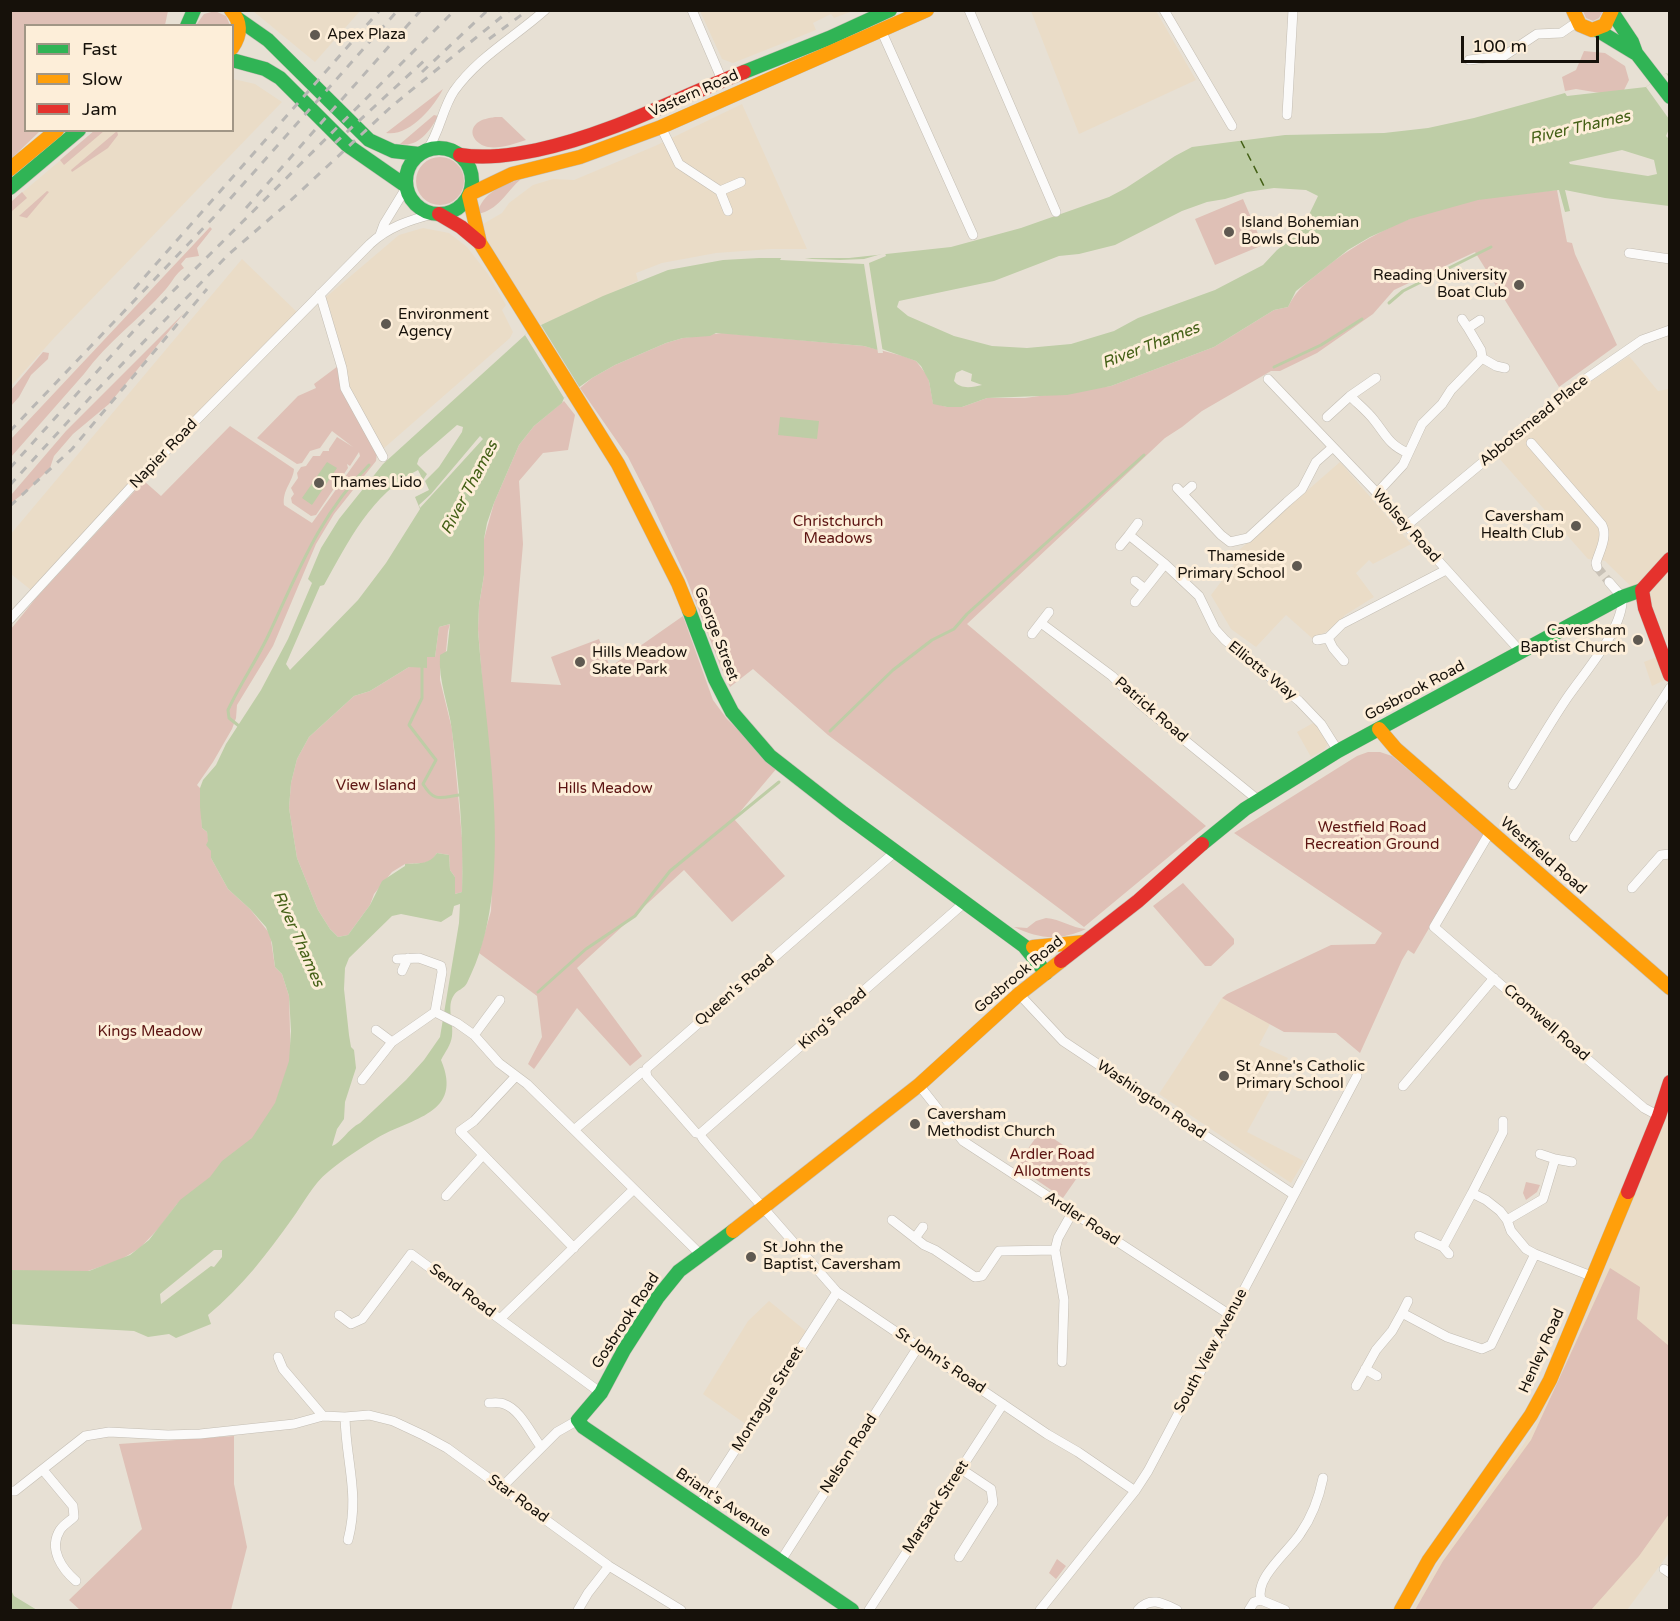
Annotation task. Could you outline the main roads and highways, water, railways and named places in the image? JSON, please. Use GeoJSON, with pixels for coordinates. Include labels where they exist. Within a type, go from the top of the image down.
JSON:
{"type":"FeatureCollection","features":[{"type":"Feature","properties":{"kind":"main road"},"geometry":{"type":"LineString","coordinates":[[188,24],[194,10]]}},
{"type":"Feature","properties":{"kind":"main road","name":"Vastern Road"},"geometry":{"type":"LineString","coordinates":[[460,155],[483,159],[493,158],[572,142],[645,115],[722,80],[890,10]]}},
{"type":"Feature","properties":{"kind":"main road","name":"Vastern Road"},"geometry":{"type":"LineString","coordinates":[[469,195],[512,174],[580,157],[661,127],[927,10]]}},
{"type":"Feature","properties":{"kind":"main road"},"geometry":{"type":"LineString","coordinates":[[1597,30],[1608,22],[1612,11]]}},
{"type":"Feature","properties":{"kind":"main road"},"geometry":{"type":"LineString","coordinates":[[1612,11],[1632,42],[1636,53],[1670,98]]}},
{"type":"Feature","properties":{"kind":"main road"},"geometry":{"type":"LineString","coordinates":[[234,45],[238,38],[236,14]]}},
{"type":"Feature","properties":{"kind":"main road"},"geometry":{"type":"LineString","coordinates":[[234,61],[265,69],[280,78],[347,145],[406,187],[415,204],[426,212],[436,214],[453,211],[463,204],[469,195],[472,182],[471,171],[460,155],[450,149],[440,147],[405,155],[380,147],[369,140],[271,43],[236,14]]}},
{"type":"Feature","properties":{"kind":"main road"},"geometry":{"type":"LineString","coordinates":[[1573,14],[1585,28],[1597,30],[1636,53]]}},
{"type":"Feature","properties":{"kind":"main road"},"geometry":{"type":"LineString","coordinates":[[10,169],[55,132]]}},
{"type":"Feature","properties":{"kind":"main road"},"geometry":{"type":"LineString","coordinates":[[10,188],[77,132]]}},
{"type":"Feature","properties":{"kind":"main road"},"geometry":{"type":"LineString","coordinates":[[406,187],[406,174],[410,165],[423,152]]}},
{"type":"Feature","properties":{"kind":"main road","name":"George Street"},"geometry":{"type":"LineString","coordinates":[[469,195],[480,243],[618,464],[678,583],[715,679],[732,712],[770,756],[964,903],[1029,946],[1043,951],[1051,969]]}},
{"type":"Feature","properties":{"kind":"main road","name":"George Street"},"geometry":{"type":"LineString","coordinates":[[436,214],[461,227],[480,243]]}},
{"type":"Feature","properties":{"kind":"main road"},"geometry":{"type":"LineString","coordinates":[[1670,559],[1642,590],[1645,608],[1670,675]]}},
{"type":"Feature","properties":{"kind":"main road","name":"Gosbrook Road"},"geometry":{"type":"LineString","coordinates":[[578,1420],[601,1393],[624,1350],[658,1297],[679,1271],[764,1209],[919,1085],[1019,994],[1144,896],[1212,834],[1258,800],[1338,751],[1622,597],[1642,590]]}},
{"type":"Feature","properties":{"kind":"main road","name":"Westfield Road"},"geometry":{"type":"LineString","coordinates":[[1379,729],[1396,749],[1670,988]]}},
{"type":"Feature","properties":{"kind":"main road","name":"Westfield Road"},"geometry":{"type":"LineString","coordinates":[[1363,738],[1396,749]]}},
{"type":"Feature","properties":{"kind":"main road"},"geometry":{"type":"LineString","coordinates":[[1029,946],[1085,942]]}},
{"type":"Feature","properties":{"kind":"main road","name":"Henley Road"},"geometry":{"type":"LineString","coordinates":[[1401,1611],[1429,1560],[1531,1415],[1550,1380],[1659,1116],[1670,1082]]}},
{"type":"Feature","properties":{"kind":"main road","name":"Briant's Avenue"},"geometry":{"type":"LineString","coordinates":[[578,1420],[583,1427],[852,1611]]}},
{"type":"Feature","properties":{"kind":"water","name":"River Thames"},"geometry":{"type":"Polygon","coordinates":[[[1666,73],[1669,74],[1669,129],[1666,136],[1670,140],[1669,206],[1605,198],[1565,190],[1570,211],[1565,212],[1559,190],[1478,200],[1410,219],[1348,250],[1296,291],[1288,307],[1274,310],[1214,347],[1111,386],[1067,395],[987,398],[962,407],[947,407],[933,404],[929,381],[916,361],[882,349],[716,333],[666,343],[615,365],[564,398],[562,403],[534,426],[519,445],[494,503],[484,539],[484,575],[478,629],[491,762],[495,856],[491,901],[482,944],[467,983],[455,993],[452,999],[450,1009],[452,1036],[441,1060],[446,1078],[445,1092],[440,1103],[418,1119],[371,1142],[339,1163],[323,1177],[253,1270],[208,1315],[211,1324],[176,1338],[169,1334],[148,1337],[134,1331],[11,1324],[11,1270],[89,1271],[130,1255],[149,1240],[180,1200],[210,1177],[222,1161],[252,1138],[275,1103],[289,1061],[291,1031],[289,996],[282,974],[275,967],[272,943],[266,927],[228,889],[211,858],[211,851],[206,845],[207,832],[202,828],[200,788],[261,690],[288,639],[312,583],[308,579],[321,548],[339,519],[383,464],[525,335],[603,296],[668,270],[723,260],[849,258],[951,247],[1021,228],[1109,197],[1192,147],[1285,135],[1384,133],[1428,128],[1565,93],[1567,96],[1646,87],[1666,73]],[[1622,150],[1569,162],[1648,176],[1657,174],[1654,160],[1622,150]],[[1274,188],[1247,192],[1207,202],[1182,211],[1115,245],[1079,254],[1059,256],[994,281],[899,301],[897,307],[908,316],[954,336],[992,346],[1027,348],[1071,344],[1114,331],[1138,318],[1215,290],[1263,265],[1294,237],[1305,223],[1318,196],[1306,190],[1274,188]],[[962,370],[956,373],[954,381],[964,387],[982,385],[971,381],[972,374],[962,370]],[[457,425],[419,458],[417,464],[427,474],[423,480],[418,470],[402,480],[374,505],[342,552],[324,585],[320,586],[286,664],[290,670],[358,600],[386,563],[420,509],[415,497],[429,490],[425,481],[439,467],[463,427],[457,425]],[[450,624],[439,627],[435,657],[427,657],[427,668],[409,667],[370,691],[354,696],[309,737],[297,759],[291,783],[289,808],[297,858],[318,910],[338,937],[348,935],[370,905],[382,881],[405,864],[430,860],[437,853],[449,855],[450,870],[455,877],[455,894],[462,892],[459,791],[452,731],[440,665],[440,655],[447,651],[450,624]],[[460,904],[454,906],[452,915],[441,922],[401,914],[392,916],[349,958],[345,968],[344,989],[349,1035],[356,1068],[345,1102],[344,1119],[337,1129],[332,1146],[406,1080],[440,1037],[459,923],[460,904]],[[214,1250],[160,1294],[161,1304],[211,1266],[214,1267],[222,1257],[222,1250],[214,1250]]]}},
{"type":"Feature","properties":{"kind":"water"},"geometry":{"type":"Polygon","coordinates":[[[780,417],[819,421],[817,439],[778,435],[780,417]]]}},
{"type":"Feature","properties":{"kind":"water","name":"Thames Lido"},"geometry":{"type":"Polygon","coordinates":[[[327,462],[337,468],[312,505],[302,498],[327,462]]]}},
{"type":"Feature","properties":{"kind":"water"},"geometry":{"type":"Polygon","coordinates":[[[11,1590],[14,1596],[37,1610],[11,1610],[11,1590]]]}},
{"type":"Feature","properties":{"kind":"waterway"},"geometry":{"type":"LineString","coordinates":[[1389,303],[1403,291],[1491,247]]}},
{"type":"Feature","properties":{"kind":"waterway"},"geometry":{"type":"LineString","coordinates":[[1274,367],[1321,345],[1362,319]]}},
{"type":"Feature","properties":{"kind":"waterway"},"geometry":{"type":"LineString","coordinates":[[830,731],[893,670],[932,640],[954,629],[967,614],[1144,455]]}},
{"type":"Feature","properties":{"kind":"waterway"},"geometry":{"type":"LineString","coordinates":[[239,726],[229,718],[228,710],[264,644],[300,566],[323,524],[337,503],[369,465]]}},
{"type":"Feature","properties":{"kind":"waterway"},"geometry":{"type":"LineString","coordinates":[[422,667],[422,698],[409,725],[436,760],[423,784],[434,796],[459,795]]}},
{"type":"Feature","properties":{"kind":"waterway"},"geometry":{"type":"LineString","coordinates":[[538,992],[586,949],[635,916],[670,871],[779,782]]}},
{"type":"Feature","properties":{"kind":"tunnel"},"geometry":{"type":"LineString","coordinates":[[1597,567],[1609,582]]}},
{"type":"Feature","properties":{"kind":"railway"},"geometry":{"type":"LineString","coordinates":[[134,289],[380,10]]}},
{"type":"Feature","properties":{"kind":"railway"},"geometry":{"type":"LineString","coordinates":[[10,431],[214,217],[398,10]]}},
{"type":"Feature","properties":{"kind":"railway"},"geometry":{"type":"LineString","coordinates":[[246,208],[421,10]]}},
{"type":"Feature","properties":{"kind":"railway"},"geometry":{"type":"LineString","coordinates":[[10,468],[139,325],[455,10]]}},
{"type":"Feature","properties":{"kind":"railway"},"geometry":{"type":"LineString","coordinates":[[422,72],[488,10]]}},
{"type":"Feature","properties":{"kind":"railway"},"geometry":{"type":"LineString","coordinates":[[10,485],[97,390],[228,255],[392,106],[510,10]]}},
{"type":"Feature","properties":{"kind":"railway"},"geometry":{"type":"LineString","coordinates":[[489,39],[528,10]]}},
{"type":"Feature","properties":{"kind":"railway"},"geometry":{"type":"LineString","coordinates":[[335,143],[426,59]]}},
{"type":"Feature","properties":{"kind":"railway"},"geometry":{"type":"LineString","coordinates":[[10,506],[72,449],[207,289]]}},
{"type":"Feature","properties":{"kind":"place","name":"Apex Plaza"},"geometry":{"type":"Point","coordinates":[315,35]}},
{"type":"Feature","properties":{"kind":"place","name":"Island Bohemian Bowls Club"},"geometry":{"type":"Point","coordinates":[1229,232]}},
{"type":"Feature","properties":{"kind":"place","name":"Reading University Boat Club"},"geometry":{"type":"Point","coordinates":[1519,285]}},
{"type":"Feature","properties":{"kind":"place","name":"Environment Agency"},"geometry":{"type":"Point","coordinates":[386,324]}},
{"type":"Feature","properties":{"kind":"place","name":"Thames Lido"},"geometry":{"type":"Point","coordinates":[319,483]}},
{"type":"Feature","properties":{"kind":"place","name":"Caversham Health Club"},"geometry":{"type":"Point","coordinates":[1576,526]}},
{"type":"Feature","properties":{"kind":"place","name":"Thameside Primary School"},"geometry":{"type":"Point","coordinates":[1297,566]}},
{"type":"Feature","properties":{"kind":"place","name":"Caversham Baptist Church"},"geometry":{"type":"Point","coordinates":[1638,640]}},
{"type":"Feature","properties":{"kind":"place","name":"Hills Meadow Skate Park"},"geometry":{"type":"Point","coordinates":[580,662]}},
{"type":"Feature","properties":{"kind":"place","name":"St Anne's Catholic Primary School"},"geometry":{"type":"Point","coordinates":[1224,1076]}},
{"type":"Feature","properties":{"kind":"place","name":"Caversham Methodist Church"},"geometry":{"type":"Point","coordinates":[915,1124]}},
{"type":"Feature","properties":{"kind":"place","name":"St John the Baptist, Caversham"},"geometry":{"type":"Point","coordinates":[751,1257]}},
{"type":"Feature","properties":{"kind":"park label","name":"Christchurch Meadows"},"geometry":{"type":"Point","coordinates":[838,530]}},
{"type":"Feature","properties":{"kind":"park label","name":"View Island"},"geometry":{"type":"Point","coordinates":[376,786]}},
{"type":"Feature","properties":{"kind":"park label","name":"Hills Meadow"},"geometry":{"type":"Point","coordinates":[605,789]}},
{"type":"Feature","properties":{"kind":"park label","name":"Westfield Road Recreation Ground"},"geometry":{"type":"Point","coordinates":[1372,836]}},
{"type":"Feature","properties":{"kind":"park label","name":"Kings Meadow"},"geometry":{"type":"Point","coordinates":[150,1032]}},
{"type":"Feature","properties":{"kind":"park label","name":"Ardler Road Allotments"},"geometry":{"type":"Point","coordinates":[1052,1164]}}]}
